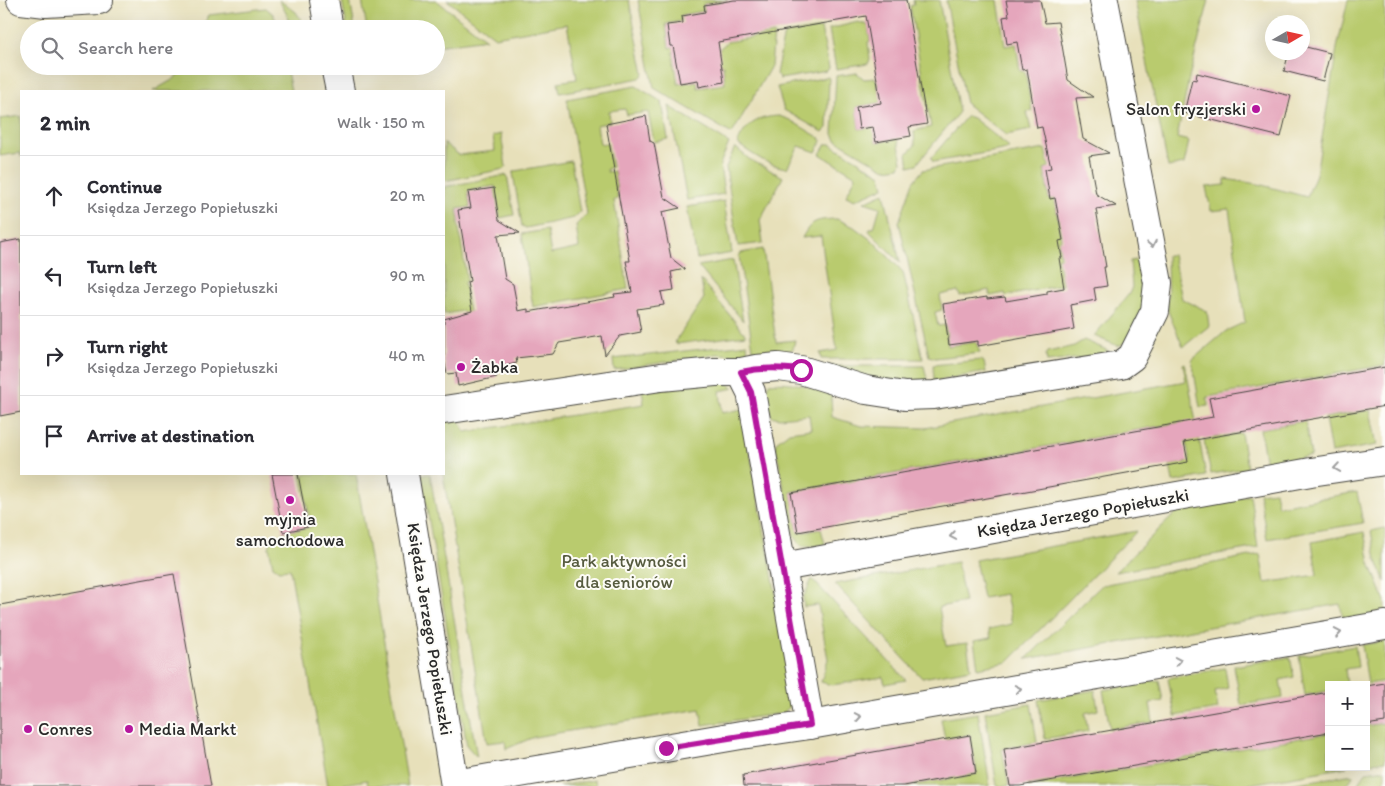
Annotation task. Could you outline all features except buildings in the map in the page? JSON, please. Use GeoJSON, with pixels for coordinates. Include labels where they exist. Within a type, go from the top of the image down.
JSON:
{"type":"FeatureCollection","features":[{"type":"Feature","properties":{"kind":"street"},"geometry":{"type":"LineString","coordinates":[[21,0],[46,3],[99,0]]}},
{"type":"Feature","properties":{"kind":"street"},"geometry":{"type":"LineString","coordinates":[[324,0],[327,20]]}},
{"type":"Feature","properties":{"kind":"street"},"geometry":{"type":"LineString","coordinates":[[445,410],[661,377],[714,372],[741,372],[778,367],[801,370],[866,390],[905,396],[934,395],[1121,365],[1132,357],[1155,311],[1158,298],[1158,283],[1104,0]]}},
{"type":"Feature","properties":{"kind":"street"},"geometry":{"type":"LineString","coordinates":[[337,75],[340,90]]}},
{"type":"Feature","properties":{"kind":"street"},"geometry":{"type":"LineString","coordinates":[[741,372],[751,392],[810,725]]}},
{"type":"Feature","properties":{"kind":"street","name":"Księdza Jerzego Popiełuszki"},"geometry":{"type":"LineString","coordinates":[[782,567],[1311,472],[1385,461]]}},
{"type":"Feature","properties":{"kind":"street","name":"Księdza Jerzego Popiełuszki"},"geometry":{"type":"LineString","coordinates":[[404,475],[455,785],[1385,625]]}},
{"type":"Feature","properties":{"kind":"green space"},"geometry":{"type":"Polygon","coordinates":[[[279,0],[296,12],[301,20],[288,20],[279,0]]]}},
{"type":"Feature","properties":{"kind":"green space"},"geometry":{"type":"Polygon","coordinates":[[[342,0],[350,0],[353,20],[345,20],[342,0]]]}},
{"type":"Feature","properties":{"kind":"green space"},"geometry":{"type":"Polygon","coordinates":[[[362,0],[436,0],[486,39],[445,45],[445,20],[365,20],[362,0]]]}},
{"type":"Feature","properties":{"kind":"green space"},"geometry":{"type":"Polygon","coordinates":[[[447,0],[629,0],[644,74],[640,78],[560,93],[558,82],[577,79],[567,24],[495,37],[447,0]]]}},
{"type":"Feature","properties":{"kind":"green space"},"geometry":{"type":"Polygon","coordinates":[[[638,0],[728,0],[703,4],[704,11],[681,15],[681,21],[666,24],[669,48],[674,47],[675,51],[673,52],[678,84],[697,81],[698,88],[725,84],[723,65],[720,66],[717,51],[727,42],[774,34],[771,66],[732,134],[654,88],[638,0]]]}},
{"type":"Feature","properties":{"kind":"green space"},"geometry":{"type":"Polygon","coordinates":[[[913,0],[939,0],[959,112],[917,164],[909,166],[907,154],[915,145],[914,131],[931,127],[910,6],[914,5],[913,0]]]}},
{"type":"Feature","properties":{"kind":"green space"},"geometry":{"type":"Polygon","coordinates":[[[946,0],[998,0],[1005,46],[1016,44],[1020,71],[1025,71],[1032,111],[1027,112],[1031,130],[1006,135],[966,104],[946,0]]]}},
{"type":"Feature","properties":{"kind":"green space"},"geometry":{"type":"Polygon","coordinates":[[[1135,0],[1209,0],[1189,78],[1177,138],[1189,141],[1184,164],[1168,167],[1135,0]]]}},
{"type":"Feature","properties":{"kind":"green space"},"geometry":{"type":"Polygon","coordinates":[[[1348,0],[1385,0],[1385,365],[1207,397],[1208,406],[1200,407],[1192,360],[1226,331],[1245,322],[1229,209],[1211,211],[1206,187],[1225,185],[1225,179],[1258,184],[1307,197],[1316,174],[1337,48],[1348,0]]]}},
{"type":"Feature","properties":{"kind":"green space"},"geometry":{"type":"Polygon","coordinates":[[[266,8],[273,14],[276,20],[206,20],[209,15],[266,8]]]}},
{"type":"Feature","properties":{"kind":"green space"},"geometry":{"type":"Polygon","coordinates":[[[858,22],[868,25],[870,59],[868,64],[836,69],[829,29],[858,22]]]}},
{"type":"Feature","properties":{"kind":"green space"},"geometry":{"type":"Polygon","coordinates":[[[821,28],[829,68],[827,71],[780,79],[776,74],[784,34],[821,28]]]}},
{"type":"Feature","properties":{"kind":"green space"},"geometry":{"type":"Polygon","coordinates":[[[857,73],[864,79],[876,78],[879,93],[883,92],[885,102],[856,107],[859,129],[874,127],[876,142],[898,139],[902,162],[900,167],[885,169],[836,140],[833,134],[836,76],[857,73]]]}},
{"type":"Feature","properties":{"kind":"green space"},"geometry":{"type":"Polygon","coordinates":[[[177,75],[288,75],[291,90],[155,90],[177,75]]]}},
{"type":"Feature","properties":{"kind":"green space"},"geometry":{"type":"Polygon","coordinates":[[[828,77],[827,128],[823,132],[784,110],[777,87],[828,77]]]}},
{"type":"Feature","properties":{"kind":"green space"},"geometry":{"type":"Polygon","coordinates":[[[636,86],[662,102],[668,139],[654,142],[648,112],[627,115],[625,109],[609,111],[610,122],[597,125],[600,144],[607,143],[612,167],[607,169],[607,172],[614,171],[618,199],[614,200],[628,289],[533,307],[522,234],[547,230],[551,254],[579,248],[576,225],[587,214],[567,99],[636,86]]]}},
{"type":"Feature","properties":{"kind":"green space"},"geometry":{"type":"Polygon","coordinates":[[[669,106],[729,143],[720,164],[724,194],[687,200],[669,106]]]}},
{"type":"Feature","properties":{"kind":"green space"},"geometry":{"type":"Polygon","coordinates":[[[20,116],[20,153],[0,156],[0,119],[20,116]]]}},
{"type":"Feature","properties":{"kind":"green space"},"geometry":{"type":"Polygon","coordinates":[[[779,116],[790,120],[822,141],[816,152],[799,146],[787,168],[762,160],[739,145],[738,142],[745,130],[754,122],[779,116]]]}},
{"type":"Feature","properties":{"kind":"green space"},"geometry":{"type":"Polygon","coordinates":[[[967,116],[973,118],[1008,146],[1008,149],[933,162],[931,158],[967,116]]]}},
{"type":"Feature","properties":{"kind":"green space"},"geometry":{"type":"Polygon","coordinates":[[[501,134],[506,167],[504,169],[445,181],[445,144],[459,155],[495,151],[493,136],[501,134]]]}},
{"type":"Feature","properties":{"kind":"green space"},"geometry":{"type":"Polygon","coordinates":[[[826,144],[831,144],[881,175],[884,187],[855,200],[846,196],[856,176],[820,154],[826,144]]]}},
{"type":"Feature","properties":{"kind":"green space"},"geometry":{"type":"Polygon","coordinates":[[[735,147],[749,159],[783,177],[760,220],[763,243],[738,246],[726,167],[735,147]]]}},
{"type":"Feature","properties":{"kind":"green space"},"geometry":{"type":"Polygon","coordinates":[[[1045,149],[1049,167],[1044,169],[1049,199],[1055,199],[1061,239],[1058,240],[1060,257],[1057,258],[1062,285],[1006,296],[1005,293],[990,296],[989,290],[960,296],[958,291],[940,295],[942,310],[935,312],[938,326],[945,325],[948,346],[976,342],[980,353],[935,358],[929,356],[899,222],[913,182],[923,170],[1045,149]]]}},
{"type":"Feature","properties":{"kind":"green space"},"geometry":{"type":"Polygon","coordinates":[[[571,161],[580,212],[574,218],[526,228],[522,226],[513,173],[515,171],[571,161]]]}},
{"type":"Feature","properties":{"kind":"green space"},"geometry":{"type":"Polygon","coordinates":[[[507,175],[514,215],[500,218],[495,186],[468,191],[470,207],[457,209],[467,281],[464,282],[470,318],[465,318],[463,311],[445,314],[445,187],[507,175]]]}},
{"type":"Feature","properties":{"kind":"green space"},"geometry":{"type":"Polygon","coordinates":[[[884,193],[900,262],[869,231],[870,228],[874,228],[880,207],[864,202],[884,193]]]}},
{"type":"Feature","properties":{"kind":"green space"},"geometry":{"type":"Polygon","coordinates":[[[724,201],[732,253],[697,259],[687,207],[724,201]]]}},
{"type":"Feature","properties":{"kind":"green space"},"geometry":{"type":"Polygon","coordinates":[[[837,219],[854,227],[874,242],[903,272],[923,359],[821,359],[820,353],[837,350],[821,236],[802,238],[812,224],[824,220],[837,219]]]}},
{"type":"Feature","properties":{"kind":"green space"},"geometry":{"type":"Polygon","coordinates":[[[763,249],[776,342],[795,340],[793,349],[780,355],[754,356],[739,256],[741,253],[763,249]]]}},
{"type":"Feature","properties":{"kind":"green space"},"geometry":{"type":"Polygon","coordinates":[[[1167,255],[1173,255],[1182,299],[1207,311],[1209,326],[1183,347],[1168,311],[1167,255]]]}},
{"type":"Feature","properties":{"kind":"green space"},"geometry":{"type":"Polygon","coordinates":[[[1143,259],[1146,275],[1145,303],[1125,343],[1118,346],[1094,336],[1129,294],[1132,287],[1130,261],[1143,259]]]}},
{"type":"Feature","properties":{"kind":"green space"},"geometry":{"type":"Polygon","coordinates":[[[733,260],[743,321],[698,266],[733,260]]]}},
{"type":"Feature","properties":{"kind":"green space"},"geometry":{"type":"Polygon","coordinates":[[[701,280],[746,335],[676,344],[675,342],[704,298],[701,280]]]}},
{"type":"Feature","properties":{"kind":"green space"},"geometry":{"type":"Polygon","coordinates":[[[1084,340],[1109,351],[1090,357],[1047,362],[1046,355],[1048,352],[1074,346],[1084,340]]]}},
{"type":"Feature","properties":{"kind":"green space"},"geometry":{"type":"Polygon","coordinates":[[[747,344],[748,356],[717,354],[614,370],[613,359],[747,344]]]}},
{"type":"Feature","properties":{"kind":"green space"},"geometry":{"type":"Polygon","coordinates":[[[981,360],[984,362],[986,372],[934,381],[933,365],[981,360]]]}},
{"type":"Feature","properties":{"kind":"green space"},"geometry":{"type":"Polygon","coordinates":[[[1185,363],[1206,476],[1173,482],[1170,465],[1190,462],[1182,422],[791,492],[798,533],[821,529],[825,544],[802,546],[794,536],[775,443],[789,432],[811,429],[809,415],[779,418],[771,416],[766,390],[769,383],[793,383],[831,394],[832,417],[861,426],[925,428],[1186,381],[1183,364],[1185,363]]]}},
{"type":"Feature","properties":{"kind":"green space"},"geometry":{"type":"Polygon","coordinates":[[[827,366],[924,366],[929,387],[859,376],[827,366]]]}},
{"type":"Feature","properties":{"kind":"green space","name":"Park aktywności dla seniorów"},"geometry":{"type":"Polygon","coordinates":[[[724,381],[734,388],[720,391],[722,413],[742,409],[795,698],[784,713],[703,725],[700,709],[534,737],[506,749],[505,741],[487,743],[443,475],[445,475],[445,420],[459,418],[465,432],[644,404],[642,389],[724,381]]]}},
{"type":"Feature","properties":{"kind":"green space"},"geometry":{"type":"Polygon","coordinates":[[[1370,410],[1377,445],[1331,453],[1325,418],[1370,410]]]}},
{"type":"Feature","properties":{"kind":"green space"},"geometry":{"type":"Polygon","coordinates":[[[1305,421],[1311,456],[1266,464],[1260,429],[1305,421]]]}},
{"type":"Feature","properties":{"kind":"green space"},"geometry":{"type":"Polygon","coordinates":[[[1241,433],[1247,468],[1211,474],[1204,440],[1241,433]]]}},
{"type":"Feature","properties":{"kind":"green space"},"geometry":{"type":"Polygon","coordinates":[[[301,475],[356,475],[408,786],[368,786],[367,780],[344,784],[344,786],[328,786],[290,569],[279,570],[273,566],[269,547],[273,538],[284,536],[283,532],[311,527],[301,475]]]}},
{"type":"Feature","properties":{"kind":"green space"},"geometry":{"type":"Polygon","coordinates":[[[421,475],[430,475],[477,757],[467,746],[421,475]]]}},
{"type":"Feature","properties":{"kind":"green space"},"geometry":{"type":"Polygon","coordinates":[[[1275,491],[1278,506],[1357,492],[1363,523],[1267,539],[1259,493],[1275,491]]]}},
{"type":"Feature","properties":{"kind":"green space"},"geometry":{"type":"Polygon","coordinates":[[[1250,495],[1258,547],[1115,572],[1181,508],[1250,495]]]}},
{"type":"Feature","properties":{"kind":"green space"},"geometry":{"type":"Polygon","coordinates":[[[1385,528],[1385,582],[1376,559],[1371,531],[1385,528]]]}},
{"type":"Feature","properties":{"kind":"green space"},"geometry":{"type":"Polygon","coordinates":[[[1137,531],[1008,662],[978,668],[974,641],[991,638],[989,629],[1012,624],[1006,594],[983,598],[975,560],[1137,531]]]}},
{"type":"Feature","properties":{"kind":"green space"},"geometry":{"type":"Polygon","coordinates":[[[1364,532],[1370,563],[1385,601],[1385,614],[1344,623],[1340,604],[1026,659],[1102,585],[1260,554],[1265,583],[1317,575],[1312,542],[1364,532]]]}},
{"type":"Feature","properties":{"kind":"green space"},"geometry":{"type":"Polygon","coordinates":[[[957,562],[965,602],[939,607],[946,646],[967,643],[971,669],[922,678],[835,584],[957,562]]]}},
{"type":"Feature","properties":{"kind":"green space"},"geometry":{"type":"Polygon","coordinates":[[[812,579],[906,680],[885,684],[883,677],[832,685],[821,682],[828,659],[818,605],[804,607],[803,598],[812,579]]]}},
{"type":"Feature","properties":{"kind":"green space"},"geometry":{"type":"Polygon","coordinates":[[[1385,641],[1385,681],[1370,684],[1370,681],[1368,681],[1362,645],[1385,641]]]}},
{"type":"Feature","properties":{"kind":"green space"},"geometry":{"type":"Polygon","coordinates":[[[1355,646],[1358,667],[1345,669],[1346,681],[1325,681],[1325,692],[1305,695],[1299,656],[1355,646]]]}},
{"type":"Feature","properties":{"kind":"green space"},"geometry":{"type":"Polygon","coordinates":[[[1290,657],[1294,677],[1280,680],[1283,698],[1241,705],[1234,666],[1290,657]]]}},
{"type":"Feature","properties":{"kind":"green space"},"geometry":{"type":"Polygon","coordinates":[[[1225,668],[1228,688],[1215,691],[1218,709],[1175,716],[1168,678],[1225,668]]]}},
{"type":"Feature","properties":{"kind":"green space"},"geometry":{"type":"Polygon","coordinates":[[[1159,680],[1163,701],[1150,703],[1153,722],[1110,729],[1103,690],[1159,680]]]}},
{"type":"Feature","properties":{"kind":"green space"},"geometry":{"type":"Polygon","coordinates":[[[1095,690],[1098,710],[1085,713],[1088,731],[1045,739],[1038,700],[1095,690]]]}},
{"type":"Feature","properties":{"kind":"green space"},"geometry":{"type":"Polygon","coordinates":[[[1031,704],[1037,742],[1002,749],[1009,786],[997,786],[985,712],[1031,704]]]}},
{"type":"Feature","properties":{"kind":"green space"},"geometry":{"type":"Polygon","coordinates":[[[978,713],[990,786],[907,786],[977,774],[970,735],[945,739],[941,719],[978,713]]]}},
{"type":"Feature","properties":{"kind":"green space"},"geometry":{"type":"Polygon","coordinates":[[[1385,723],[1385,761],[1370,763],[1370,725],[1385,723]]]}},
{"type":"Feature","properties":{"kind":"green space"},"geometry":{"type":"Polygon","coordinates":[[[1325,734],[1325,771],[1239,786],[1028,786],[1325,734]]]}},
{"type":"Feature","properties":{"kind":"green space"},"geometry":{"type":"Polygon","coordinates":[[[1385,769],[1385,786],[1356,786],[1366,772],[1385,769]]]}},
{"type":"Feature","properties":{"kind":"green space"},"geometry":{"type":"Polygon","coordinates":[[[1353,774],[1346,786],[1280,786],[1353,774]]]}},
{"type":"Feature","properties":{"kind":"green space"},"geometry":{"type":"Polygon","coordinates":[[[595,780],[596,786],[559,786],[595,780]]]}},
{"type":"Feature","properties":{"kind":"place","name":"Salon fryzjerski"},"geometry":{"type":"Point","coordinates":[1256,109]}},
{"type":"Feature","properties":{"kind":"place","name":"Żabka"},"geometry":{"type":"Point","coordinates":[461,367]}},
{"type":"Feature","properties":{"kind":"place","name":"myjnia samochodowa"},"geometry":{"type":"Point","coordinates":[290,500]}},
{"type":"Feature","properties":{"kind":"place","name":"Conres"},"geometry":{"type":"Point","coordinates":[28,729]}},
{"type":"Feature","properties":{"kind":"place","name":"Media Markt"},"geometry":{"type":"Point","coordinates":[129,729]}},
{"type":"Feature","properties":{"kind":"route"},"geometry":{"type":"LineString","coordinates":[[666,748],[810,725],[751,392],[741,372],[778,367],[801,370]]}}]}
